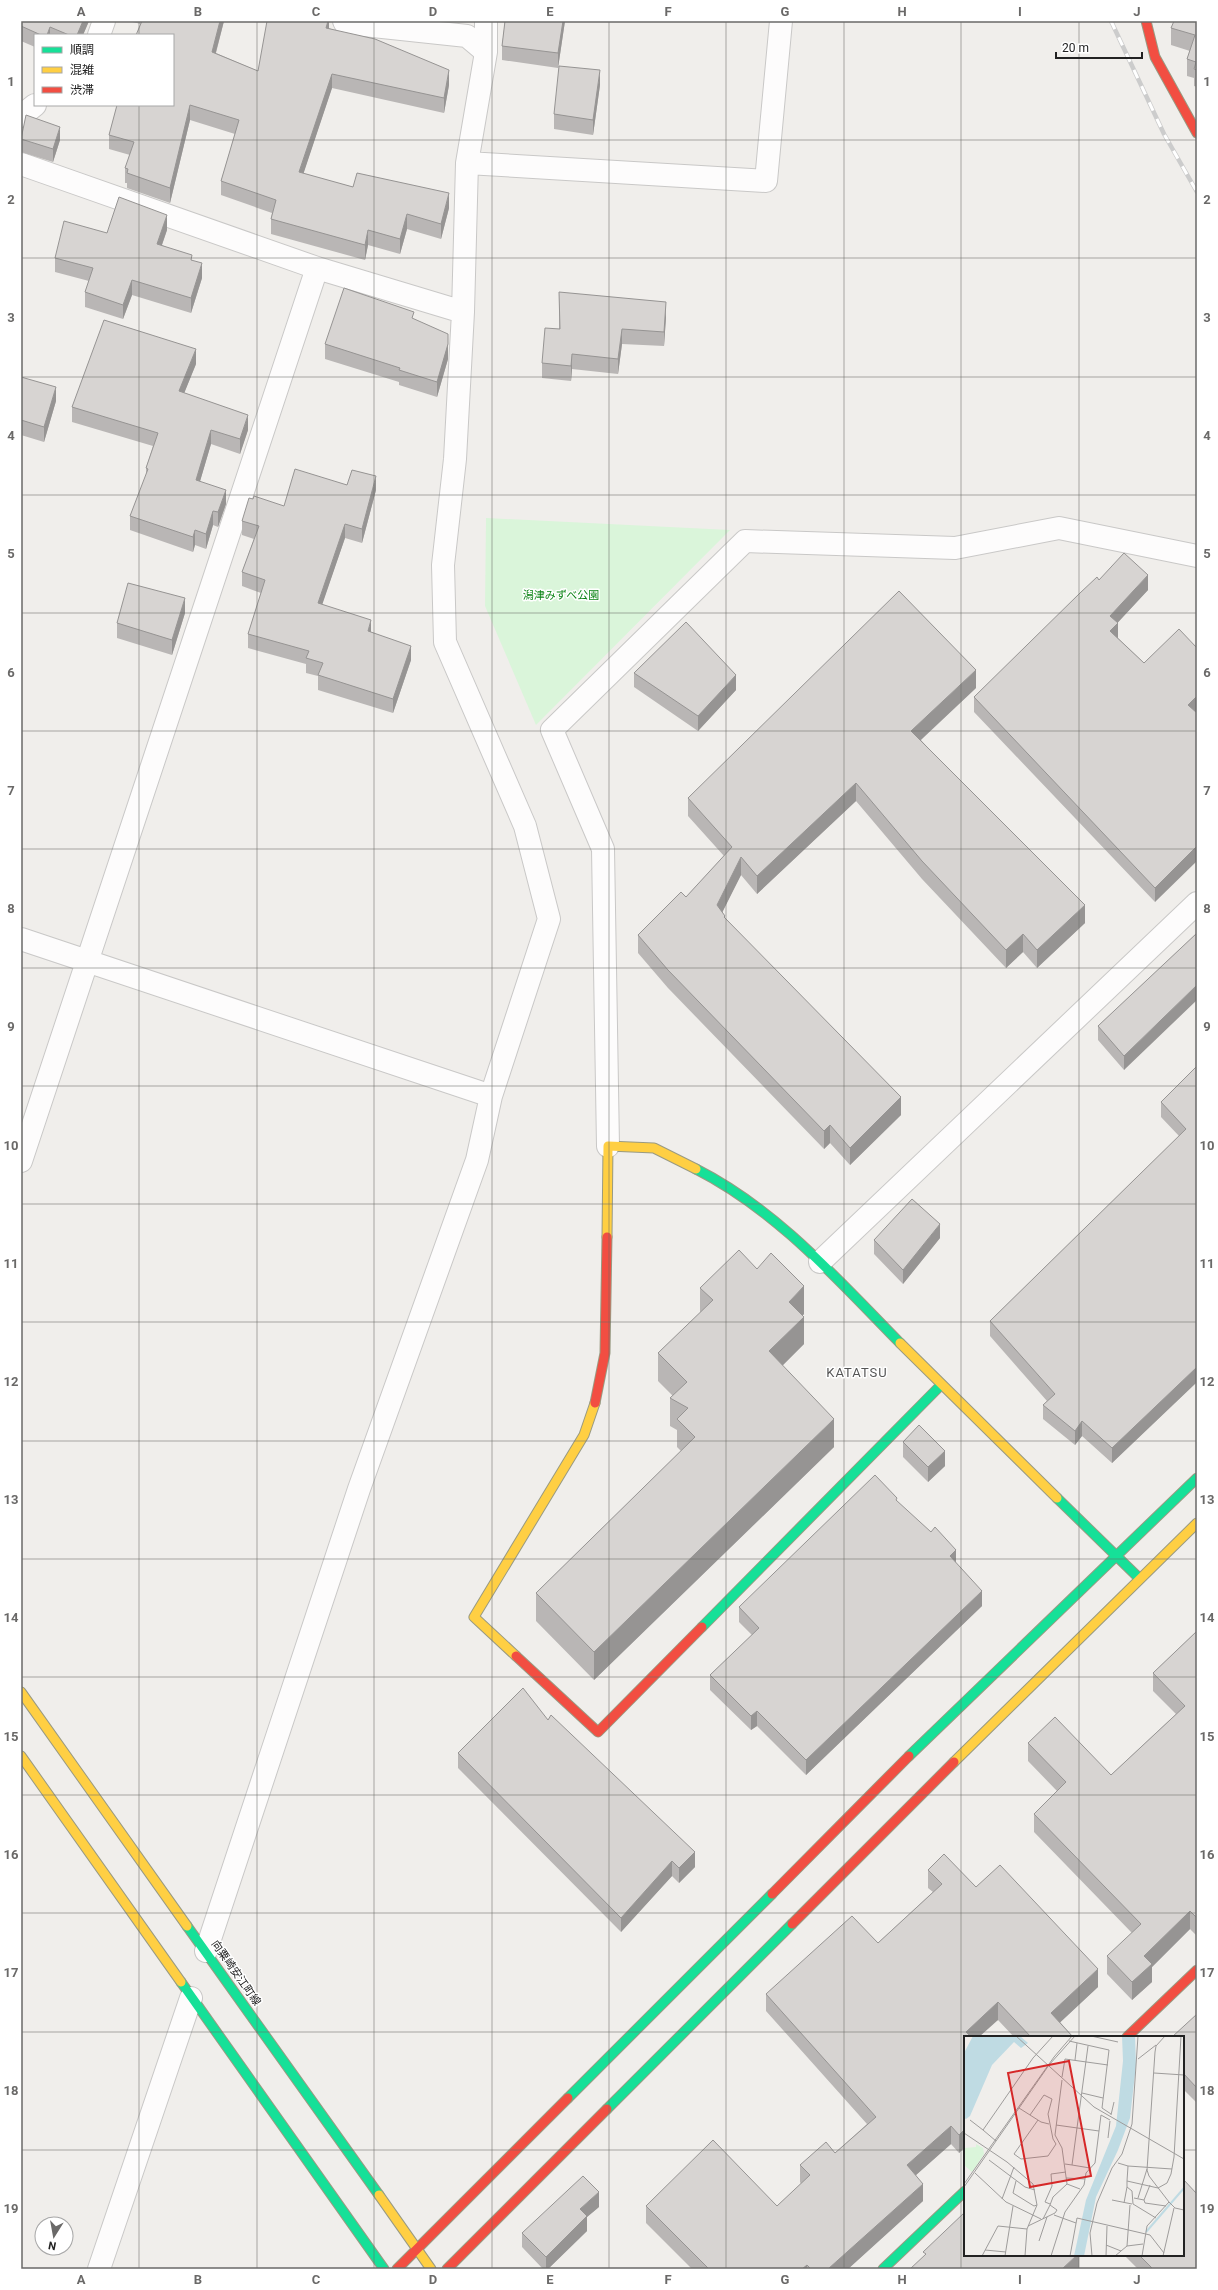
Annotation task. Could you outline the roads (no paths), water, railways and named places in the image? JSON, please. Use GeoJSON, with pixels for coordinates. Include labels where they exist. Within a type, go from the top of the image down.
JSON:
{"type":"FeatureCollection","features":[{"type":"Feature","properties":{"kind":"street"},"geometry":{"type":"LineString","coordinates":[[99,34],[104,21]]}},
{"type":"Feature","properties":{"kind":"street"},"geometry":{"type":"LineString","coordinates":[[344,21],[345,23],[467,36],[486,52]]}},
{"type":"Feature","properties":{"kind":"street"},"geometry":{"type":"LineString","coordinates":[[206,1951],[359,1488],[477,1160],[491,1096],[550,919],[525,826],[444,642],[443,565],[455,459],[463,312],[467,163],[486,52],[486,21]]}},
{"type":"Feature","properties":{"kind":"street"},"geometry":{"type":"LineString","coordinates":[[467,163],[766,181],[781,21]]}},
{"type":"Feature","properties":{"kind":"street"},"geometry":{"type":"LineString","coordinates":[[1146,21],[1155,57],[1197,133]]}},
{"type":"Feature","properties":{"kind":"street"},"geometry":{"type":"LineString","coordinates":[[21,116],[34,106]]}},
{"type":"Feature","properties":{"kind":"street"},"geometry":{"type":"LineString","coordinates":[[21,164],[317,268],[463,312]]}},
{"type":"Feature","properties":{"kind":"street"},"geometry":{"type":"LineString","coordinates":[[21,1161],[317,268]]}},
{"type":"Feature","properties":{"kind":"street"},"geometry":{"type":"LineString","coordinates":[[941,1385],[598,1732],[474,1616],[584,1435],[597,1396],[605,1353],[608,1146],[603,849],[552,730],[745,541],[954,548],[1059,528],[1197,556]]}},
{"type":"Feature","properties":{"kind":"street"},"geometry":{"type":"LineString","coordinates":[[820,1262],[1197,903]]}},
{"type":"Feature","properties":{"kind":"street"},"geometry":{"type":"LineString","coordinates":[[21,939],[491,1096]]}},
{"type":"Feature","properties":{"kind":"street"},"geometry":{"type":"LineString","coordinates":[[608,1146],[654,1148],[706,1175],[758,1207],[820,1262],[941,1385],[1139,1578]]}},
{"type":"Feature","properties":{"kind":"street"},"geometry":{"type":"LineString","coordinates":[[397,2269],[900,1765],[1197,1478]]}},
{"type":"Feature","properties":{"kind":"street"},"geometry":{"type":"LineString","coordinates":[[447,2269],[1139,1578],[1197,1522]]}},
{"type":"Feature","properties":{"kind":"street","name":"向粟崎安江町線"},"geometry":{"type":"LineString","coordinates":[[21,1692],[431,2269]]}},
{"type":"Feature","properties":{"kind":"street"},"geometry":{"type":"LineString","coordinates":[[21,1756],[384,2269]]}},
{"type":"Feature","properties":{"kind":"street"},"geometry":{"type":"LineString","coordinates":[[1128,2036],[1197,1970]]}},
{"type":"Feature","properties":{"kind":"street"},"geometry":{"type":"LineString","coordinates":[[99,2269],[191,1998]]}},
{"type":"Feature","properties":{"kind":"street"},"geometry":{"type":"LineString","coordinates":[[882,2269],[964,2192]]}},
{"type":"Feature","properties":{"kind":"railway"},"geometry":{"type":"LineString","coordinates":[[1111,21],[1164,134],[1197,192]]}},
{"type":"Feature","properties":{"kind":"district","name":"KATATSU"},"geometry":{"type":"Point","coordinates":[857,1372]}},
{"type":"Feature","properties":{"kind":"park label","name":"潟津みずべ公園"},"geometry":{"type":"Point","coordinates":[561,595]}}]}
